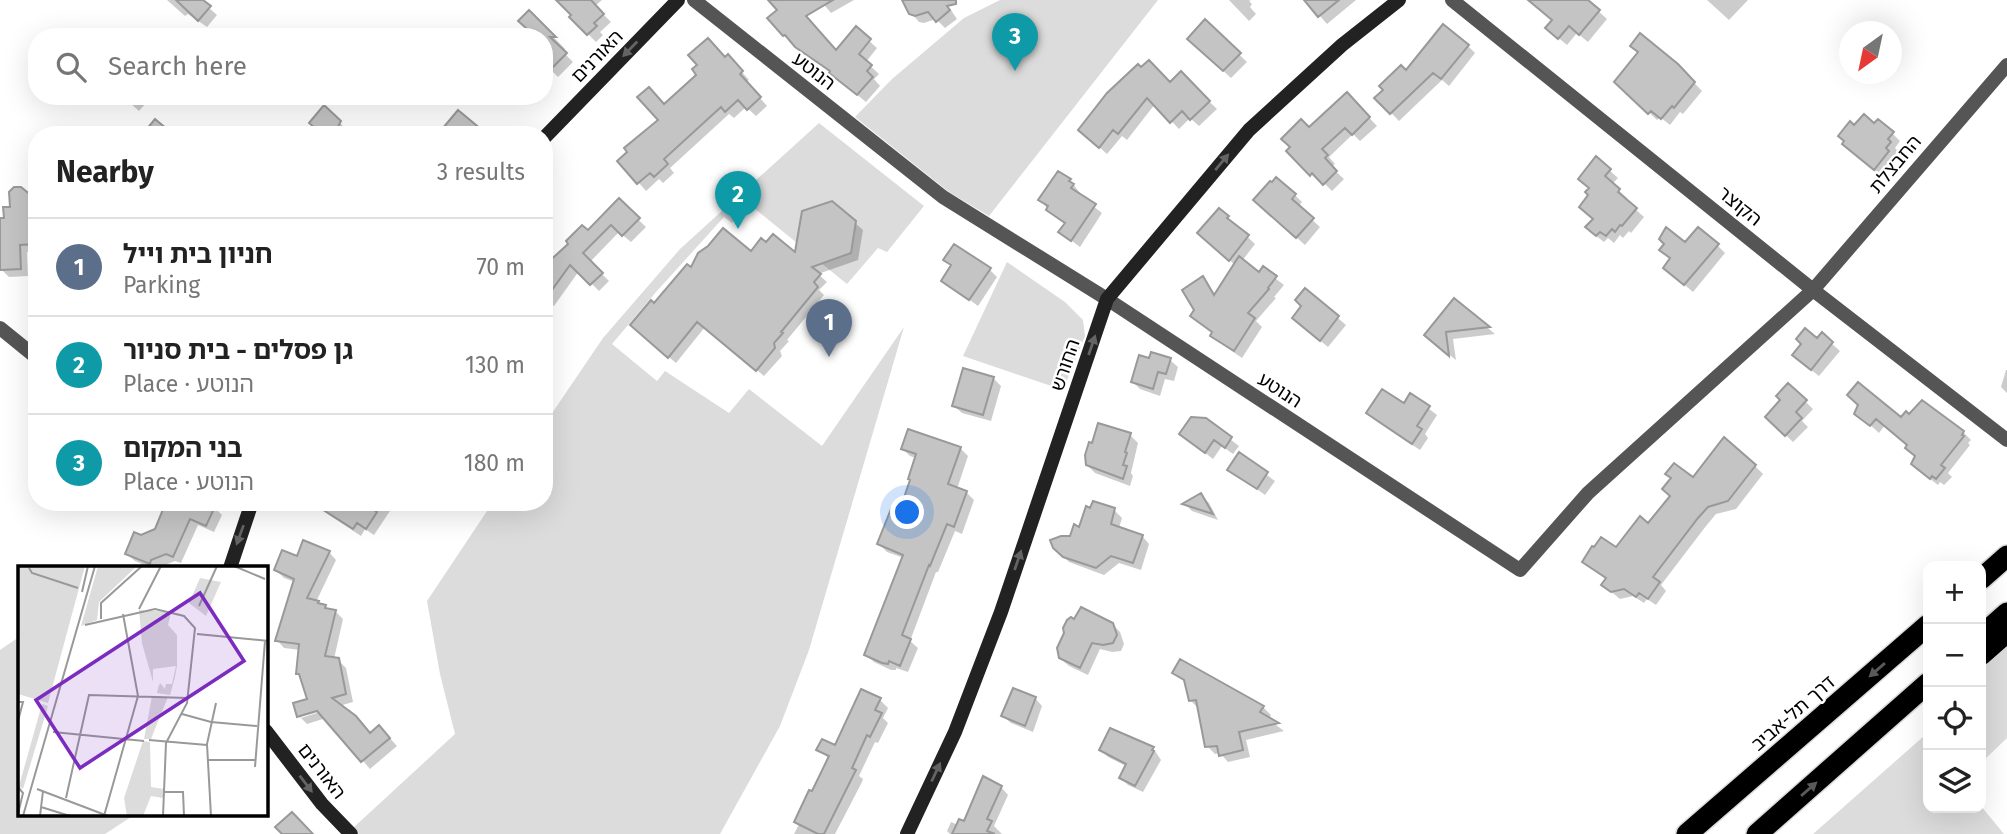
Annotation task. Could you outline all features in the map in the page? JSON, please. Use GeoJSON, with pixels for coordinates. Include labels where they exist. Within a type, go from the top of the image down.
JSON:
{"type":"FeatureCollection","features":[{"type":"Feature","properties":{"kind":"highway"},"geometry":{"type":"LineString","coordinates":[[1986,575],[2007,556]]}},
{"type":"Feature","properties":{"kind":"highway"},"geometry":{"type":"LineString","coordinates":[[1986,632],[2007,613]]}},
{"type":"Feature","properties":{"kind":"highway","name":"דרך תל-אביב"},"geometry":{"type":"LineString","coordinates":[[1687,834],[1923,629]]}},
{"type":"Feature","properties":{"kind":"highway"},"geometry":{"type":"LineString","coordinates":[[1986,651],[2007,632]]}},
{"type":"Feature","properties":{"kind":"highway"},"geometry":{"type":"LineString","coordinates":[[1757,834],[1924,687]]}},
{"type":"Feature","properties":{"kind":"highway"},"geometry":{"type":"LineString","coordinates":[[1837,765],[1923,700]]}},
{"type":"Feature","properties":{"kind":"street","name":"האורנים"},"geometry":{"type":"LineString","coordinates":[[553,129],[678,0]]}},
{"type":"Feature","properties":{"kind":"street","name":"הנוטע"},"geometry":{"type":"LineString","coordinates":[[694,0],[943,197],[1107,299],[1520,570],[1588,493],[1813,290]]}},
{"type":"Feature","properties":{"kind":"street","name":"החורש"},"geometry":{"type":"LineString","coordinates":[[907,834],[955,732],[1001,612],[1107,299],[1249,130],[1342,45],[1399,0]]}},
{"type":"Feature","properties":{"kind":"street","name":"הקוצר"},"geometry":{"type":"LineString","coordinates":[[1452,0],[1813,290],[2007,440]]}},
{"type":"Feature","properties":{"kind":"street","name":"החבצלת"},"geometry":{"type":"LineString","coordinates":[[1813,290],[2007,65]]}},
{"type":"Feature","properties":{"kind":"street"},"geometry":{"type":"LineString","coordinates":[[0,328],[28,351]]}},
{"type":"Feature","properties":{"kind":"street"},"geometry":{"type":"LineString","coordinates":[[231,566],[249,511]]}},
{"type":"Feature","properties":{"kind":"street","name":"האורנים"},"geometry":{"type":"LineString","coordinates":[[268,733],[322,804],[351,834]]}},
{"type":"Feature","properties":{"kind":"shaded area"},"geometry":{"type":"Polygon","coordinates":[[[1000,0],[1158,0],[989,216],[949,192],[855,117],[892,79],[964,18],[1000,0]]]}},
{"type":"Feature","properties":{"kind":"shaded area"},"geometry":{"type":"Polygon","coordinates":[[[819,123],[924,206],[887,252],[878,248],[847,284],[821,263],[851,252],[856,221],[832,201],[797,243],[749,204],[732,223],[724,217],[612,344],[657,381],[665,371],[729,413],[749,389],[822,446],[904,327],[809,650],[780,726],[720,834],[359,834],[353,828],[455,734],[440,674],[427,601],[487,511],[553,511],[553,412],[603,338],[680,249],[819,123]]]}},
{"type":"Feature","properties":{"kind":"shaded area"},"geometry":{"type":"Polygon","coordinates":[[[1007,262],[1065,302],[1083,320],[1085,336],[1063,390],[963,356],[1007,262]]]}},
{"type":"Feature","properties":{"kind":"shaded area"},"geometry":{"type":"Polygon","coordinates":[[[18,638],[18,816],[132,816],[105,834],[0,834],[0,650],[18,638]]]}},
{"type":"Feature","properties":{"kind":"shaded area"},"geometry":{"type":"Polygon","coordinates":[[[2007,646],[2007,738],[1986,758],[1986,687],[1986,665],[2007,646]]]}},
{"type":"Feature","properties":{"kind":"shaded area"},"geometry":{"type":"Polygon","coordinates":[[[1923,737],[1923,813],[1986,812],[2004,834],[1813,834],[1923,737]]]}},
{"type":"Feature","properties":{"kind":"building"},"geometry":{"type":"Polygon","coordinates":[[[176,0],[203,0],[211,6],[198,21],[176,0]]]}},
{"type":"Feature","properties":{"kind":"building"},"geometry":{"type":"Polygon","coordinates":[[[556,0],[591,0],[604,14],[594,23],[597,26],[587,35],[556,0]]]}},
{"type":"Feature","properties":{"kind":"building"},"geometry":{"type":"Polygon","coordinates":[[[768,0],[833,0],[806,16],[836,50],[856,26],[871,39],[859,54],[872,65],[867,71],[873,77],[857,95],[783,36],[767,18],[777,10],[768,0]]]}},
{"type":"Feature","properties":{"kind":"building"},"geometry":{"type":"Polygon","coordinates":[[[902,0],[956,0],[956,4],[947,6],[950,10],[936,22],[928,12],[915,16],[909,14],[902,0]]]}},
{"type":"Feature","properties":{"kind":"building"},"geometry":{"type":"Polygon","coordinates":[[[1304,0],[1339,0],[1318,17],[1304,0]]]}},
{"type":"Feature","properties":{"kind":"building"},"geometry":{"type":"Polygon","coordinates":[[[1528,0],[1588,0],[1600,10],[1579,35],[1569,26],[1558,39],[1545,28],[1552,20],[1528,0]]]}},
{"type":"Feature","properties":{"kind":"building"},"geometry":{"type":"Polygon","coordinates":[[[529,10],[547,28],[526,28],[518,21],[529,10]]]}},
{"type":"Feature","properties":{"kind":"building"},"geometry":{"type":"Polygon","coordinates":[[[1205,19],[1241,53],[1223,71],[1187,39],[1205,19]]]}},
{"type":"Feature","properties":{"kind":"building"},"geometry":{"type":"Polygon","coordinates":[[[1443,24],[1469,45],[1441,79],[1433,73],[1390,114],[1374,98],[1383,90],[1379,86],[1401,65],[1406,70],[1443,24]]]}},
{"type":"Feature","properties":{"kind":"building"},"geometry":{"type":"Polygon","coordinates":[[[1640,33],[1678,64],[1695,82],[1674,108],[1672,106],[1661,119],[1651,111],[1648,114],[1614,82],[1638,52],[1630,46],[1640,33]]]}},
{"type":"Feature","properties":{"kind":"building"},"geometry":{"type":"Polygon","coordinates":[[[708,38],[725,57],[728,54],[743,71],[740,74],[761,97],[747,110],[738,100],[725,112],[721,107],[664,159],[668,164],[654,177],[650,173],[637,184],[617,161],[627,152],[624,148],[658,120],[637,97],[649,87],[664,104],[696,75],[692,69],[697,65],[688,55],[708,38]]]}},
{"type":"Feature","properties":{"kind":"building"},"geometry":{"type":"Polygon","coordinates":[[[553,40],[567,53],[553,67],[553,40]]]}},
{"type":"Feature","properties":{"kind":"building"},"geometry":{"type":"Polygon","coordinates":[[[1149,60],[1170,82],[1181,71],[1210,101],[1190,120],[1182,111],[1170,123],[1147,98],[1118,134],[1113,130],[1099,148],[1078,130],[1107,93],[1138,64],[1141,67],[1149,60]]]}},
{"type":"Feature","properties":{"kind":"building"},"geometry":{"type":"Polygon","coordinates":[[[1347,92],[1370,117],[1352,135],[1345,128],[1322,149],[1328,155],[1325,158],[1337,171],[1323,185],[1312,173],[1310,176],[1286,151],[1290,147],[1281,139],[1301,119],[1309,127],[1347,92]]]}},
{"type":"Feature","properties":{"kind":"building"},"geometry":{"type":"Polygon","coordinates":[[[324,105],[341,121],[338,126],[312,126],[309,123],[324,105]]]}},
{"type":"Feature","properties":{"kind":"building"},"geometry":{"type":"Polygon","coordinates":[[[458,110],[477,126],[445,126],[458,110]]]}},
{"type":"Feature","properties":{"kind":"building"},"geometry":{"type":"Polygon","coordinates":[[[1864,114],[1874,123],[1878,119],[1894,132],[1888,139],[1891,142],[1886,148],[1889,151],[1874,170],[1842,144],[1844,141],[1838,136],[1850,121],[1854,125],[1864,114]]]}},
{"type":"Feature","properties":{"kind":"building"},"geometry":{"type":"Polygon","coordinates":[[[155,119],[163,126],[149,126],[155,119]]]}},
{"type":"Feature","properties":{"kind":"building"},"geometry":{"type":"Polygon","coordinates":[[[1596,156],[1611,169],[1605,176],[1620,189],[1618,192],[1637,208],[1622,226],[1615,232],[1612,229],[1606,236],[1600,232],[1596,236],[1585,227],[1593,219],[1579,207],[1588,195],[1585,192],[1589,188],[1578,179],[1596,156]]]}},
{"type":"Feature","properties":{"kind":"building"},"geometry":{"type":"Polygon","coordinates":[[[1058,171],[1071,179],[1069,181],[1074,184],[1071,188],[1096,204],[1071,241],[1058,232],[1065,223],[1046,210],[1048,206],[1038,200],[1058,171]]]}},
{"type":"Feature","properties":{"kind":"building"},"geometry":{"type":"Polygon","coordinates":[[[1276,177],[1296,194],[1292,199],[1314,218],[1296,238],[1253,200],[1276,177]]]}},
{"type":"Feature","properties":{"kind":"building"},"geometry":{"type":"Polygon","coordinates":[[[14,187],[21,187],[28,193],[28,245],[20,245],[21,269],[0,270],[0,218],[4,218],[3,207],[10,207],[9,192],[14,187]]]}},
{"type":"Feature","properties":{"kind":"building"},"geometry":{"type":"Polygon","coordinates":[[[619,198],[640,218],[622,236],[611,225],[583,253],[603,273],[590,285],[570,265],[553,289],[553,258],[568,244],[566,241],[582,225],[588,230],[619,198]]]}},
{"type":"Feature","properties":{"kind":"building"},"geometry":{"type":"Polygon","coordinates":[[[832,201],[856,221],[851,253],[812,267],[821,274],[814,282],[818,287],[781,332],[783,333],[774,343],[775,348],[756,371],[697,322],[668,358],[630,325],[651,300],[654,303],[687,264],[691,267],[698,253],[708,246],[723,228],[751,251],[761,238],[766,242],[773,234],[795,252],[802,211],[832,201]]]}},
{"type":"Feature","properties":{"kind":"building"},"geometry":{"type":"Polygon","coordinates":[[[1219,208],[1249,235],[1229,261],[1197,233],[1219,208]]]}},
{"type":"Feature","properties":{"kind":"building"},"geometry":{"type":"Polygon","coordinates":[[[1666,227],[1685,242],[1698,227],[1719,244],[1684,285],[1663,268],[1670,258],[1659,250],[1664,244],[1659,239],[1666,227]]]}},
{"type":"Feature","properties":{"kind":"building"},"geometry":{"type":"Polygon","coordinates":[[[954,244],[991,268],[969,300],[941,281],[951,265],[943,260],[954,244]]]}},
{"type":"Feature","properties":{"kind":"building"},"geometry":{"type":"Polygon","coordinates":[[[1239,256],[1259,272],[1263,266],[1277,276],[1248,313],[1255,318],[1234,351],[1210,336],[1212,332],[1190,316],[1194,310],[1182,290],[1203,276],[1214,295],[1239,256]]]}},
{"type":"Feature","properties":{"kind":"building"},"geometry":{"type":"Polygon","coordinates":[[[1305,288],[1339,316],[1320,341],[1292,318],[1301,306],[1295,300],[1305,288]]]}},
{"type":"Feature","properties":{"kind":"building"},"geometry":{"type":"Polygon","coordinates":[[[1454,298],[1490,327],[1446,332],[1449,356],[1424,335],[1454,298]]]}},
{"type":"Feature","properties":{"kind":"building"},"geometry":{"type":"Polygon","coordinates":[[[1805,328],[1817,338],[1822,332],[1833,342],[1811,370],[1792,355],[1801,344],[1796,339],[1805,328]]]}},
{"type":"Feature","properties":{"kind":"building"},"geometry":{"type":"Polygon","coordinates":[[[1151,352],[1171,358],[1166,374],[1158,372],[1153,389],[1131,382],[1139,355],[1149,358],[1151,352]]]}},
{"type":"Feature","properties":{"kind":"building"},"geometry":{"type":"Polygon","coordinates":[[[963,368],[994,377],[983,415],[952,406],[963,368]]]}},
{"type":"Feature","properties":{"kind":"building"},"geometry":{"type":"Polygon","coordinates":[[[1858,382],[1901,417],[1906,411],[1909,414],[1922,400],[1964,431],[1964,436],[1941,465],[1945,468],[1936,479],[1932,476],[1930,479],[1911,464],[1915,456],[1905,448],[1907,445],[1876,419],[1870,426],[1854,414],[1858,405],[1847,395],[1858,382]]]}},
{"type":"Feature","properties":{"kind":"building"},"geometry":{"type":"Polygon","coordinates":[[[1788,383],[1807,400],[1796,412],[1802,418],[1785,436],[1765,417],[1780,400],[1776,396],[1788,383]]]}},
{"type":"Feature","properties":{"kind":"building"},"geometry":{"type":"Polygon","coordinates":[[[1382,389],[1404,403],[1410,393],[1430,406],[1417,426],[1422,429],[1412,444],[1366,413],[1382,389]]]}},
{"type":"Feature","properties":{"kind":"building"},"geometry":{"type":"Polygon","coordinates":[[[1191,417],[1206,418],[1232,437],[1225,448],[1214,440],[1205,453],[1179,434],[1191,417]]]}},
{"type":"Feature","properties":{"kind":"building"},"geometry":{"type":"Polygon","coordinates":[[[1098,423],[1131,433],[1125,452],[1127,453],[1123,465],[1127,466],[1123,479],[1086,465],[1085,455],[1098,423]]]}},
{"type":"Feature","properties":{"kind":"building"},"geometry":{"type":"Polygon","coordinates":[[[908,429],[961,447],[948,484],[967,491],[954,527],[947,524],[902,635],[911,639],[900,666],[889,661],[888,664],[882,663],[864,655],[903,555],[877,544],[891,509],[899,512],[910,480],[908,479],[916,454],[901,449],[908,429]]]}},
{"type":"Feature","properties":{"kind":"building"},"geometry":{"type":"Polygon","coordinates":[[[1724,437],[1756,465],[1728,501],[1708,507],[1698,518],[1653,577],[1660,582],[1648,599],[1639,593],[1636,597],[1624,589],[1611,592],[1601,585],[1606,578],[1582,562],[1592,546],[1594,547],[1601,537],[1616,547],[1640,516],[1648,523],[1670,496],[1662,489],[1671,478],[1665,474],[1674,463],[1693,477],[1724,437]]]}},
{"type":"Feature","properties":{"kind":"building"},"geometry":{"type":"Polygon","coordinates":[[[1239,452],[1268,472],[1257,489],[1227,470],[1239,452]]]}},
{"type":"Feature","properties":{"kind":"building"},"geometry":{"type":"Polygon","coordinates":[[[1201,493],[1213,514],[1182,504],[1201,493]]]}},
{"type":"Feature","properties":{"kind":"building"},"geometry":{"type":"Polygon","coordinates":[[[1093,501],[1115,508],[1111,524],[1143,535],[1133,563],[1111,556],[1096,568],[1063,557],[1053,548],[1050,540],[1070,536],[1074,524],[1079,527],[1086,506],[1090,508],[1093,501]]]}},
{"type":"Feature","properties":{"kind":"building"},"geometry":{"type":"Polygon","coordinates":[[[162,511],[213,511],[206,526],[190,519],[173,557],[166,554],[151,560],[150,564],[125,554],[134,532],[141,535],[155,529],[162,511]]]}},
{"type":"Feature","properties":{"kind":"building"},"geometry":{"type":"Polygon","coordinates":[[[325,511],[377,512],[366,529],[357,523],[353,529],[325,511]]]}},
{"type":"Feature","properties":{"kind":"building"},"geometry":{"type":"Polygon","coordinates":[[[303,540],[330,551],[307,598],[319,601],[318,603],[326,605],[325,608],[336,610],[325,656],[339,658],[346,694],[332,698],[356,716],[370,733],[379,725],[390,738],[361,762],[317,711],[297,717],[293,703],[307,699],[299,674],[296,674],[299,644],[275,641],[294,579],[274,570],[282,550],[297,556],[303,540]]]}},
{"type":"Feature","properties":{"kind":"building"},"geometry":{"type":"Polygon","coordinates":[[[1081,607],[1113,623],[1117,635],[1113,643],[1092,643],[1080,668],[1059,658],[1057,648],[1067,620],[1071,617],[1074,619],[1081,607]]]}},
{"type":"Feature","properties":{"kind":"building"},"geometry":{"type":"Polygon","coordinates":[[[1180,659],[1264,706],[1260,712],[1279,723],[1239,732],[1243,750],[1219,756],[1217,746],[1205,747],[1196,700],[1189,701],[1184,680],[1172,673],[1180,659]]]}},
{"type":"Feature","properties":{"kind":"building"},"geometry":{"type":"Polygon","coordinates":[[[1013,688],[1036,697],[1025,726],[1001,716],[1013,688]]]}},
{"type":"Feature","properties":{"kind":"building"},"geometry":{"type":"Polygon","coordinates":[[[861,689],[881,698],[875,710],[882,713],[870,737],[867,735],[852,768],[856,770],[824,834],[818,834],[794,822],[829,756],[816,750],[822,739],[835,745],[861,689]]]}},
{"type":"Feature","properties":{"kind":"building"},"geometry":{"type":"Polygon","coordinates":[[[1110,728],[1154,747],[1135,786],[1119,778],[1126,764],[1099,750],[1110,728]]]}},
{"type":"Feature","properties":{"kind":"building"},"geometry":{"type":"Polygon","coordinates":[[[983,776],[1002,786],[987,819],[992,821],[987,831],[995,834],[952,834],[959,819],[964,821],[983,776]]]}},
{"type":"Feature","properties":{"kind":"building"},"geometry":{"type":"Polygon","coordinates":[[[292,812],[313,834],[282,834],[275,827],[292,812]]]}},
{"type":"Feature","properties":{"kind":"place","name":"בני המקום"},"geometry":{"type":"Point","coordinates":[1015,71]}},
{"type":"Feature","properties":{"kind":"place","name":"גן פסלים - בית סניור"},"geometry":{"type":"Point","coordinates":[738,229]}},
{"type":"Feature","properties":{"kind":"place","name":"חניון בית וייל"},"geometry":{"type":"Point","coordinates":[829,357]}}]}
